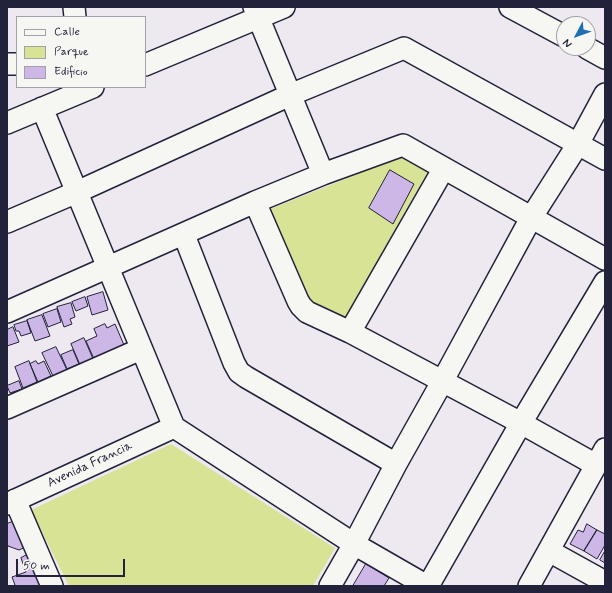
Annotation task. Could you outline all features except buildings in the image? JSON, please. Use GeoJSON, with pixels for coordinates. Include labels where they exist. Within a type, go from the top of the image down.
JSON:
{"type":"FeatureCollection","features":[{"type":"Feature","properties":{"kind":"street"},"geometry":{"type":"LineString","coordinates":[[146,65],[256,12],[284,7]]}},
{"type":"Feature","properties":{"kind":"street"},"geometry":{"type":"LineString","coordinates":[[510,7],[544,16],[556,28]]}},
{"type":"Feature","properties":{"kind":"street"},"geometry":{"type":"LineString","coordinates":[[256,12],[323,174]]}},
{"type":"Feature","properties":{"kind":"street"},"geometry":{"type":"LineString","coordinates":[[7,222],[77,192],[290,95],[404,48],[605,160]]}},
{"type":"Feature","properties":{"kind":"street"},"geometry":{"type":"LineString","coordinates":[[596,53],[605,58]]}},
{"type":"Feature","properties":{"kind":"street"},"geometry":{"type":"LineString","coordinates":[[7,123],[88,88]]}},
{"type":"Feature","properties":{"kind":"street"},"geometry":{"type":"LineString","coordinates":[[330,586],[531,218],[578,144],[605,94]]}},
{"type":"Feature","properties":{"kind":"street"},"geometry":{"type":"LineString","coordinates":[[42,108],[174,427],[354,544],[428,586],[521,423],[605,282]]}},
{"type":"Feature","properties":{"kind":"street"},"geometry":{"type":"LineString","coordinates":[[7,312],[184,235],[255,202],[323,174],[403,145],[605,259]]}},
{"type":"Feature","properties":{"kind":"street"},"geometry":{"type":"LineString","coordinates":[[350,332],[444,168]]}},
{"type":"Feature","properties":{"kind":"street"},"geometry":{"type":"LineString","coordinates":[[255,202],[301,306],[307,312],[350,332],[521,423],[599,469],[529,586]]}},
{"type":"Feature","properties":{"kind":"street"},"geometry":{"type":"LineString","coordinates":[[184,235],[234,363],[240,372],[396,464]]}},
{"type":"Feature","properties":{"kind":"street"},"geometry":{"type":"LineString","coordinates":[[7,408],[141,349]]}},
{"type":"Feature","properties":{"kind":"street","name":"Avenida Francia"},"geometry":{"type":"LineString","coordinates":[[11,502],[174,427]]}},
{"type":"Feature","properties":{"kind":"street"},"geometry":{"type":"LineString","coordinates":[[11,502],[52,586]]}},
{"type":"Feature","properties":{"kind":"street"},"geometry":{"type":"LineString","coordinates":[[549,551],[605,582]]}},
{"type":"Feature","properties":{"kind":"green space"},"geometry":{"type":"Polygon","coordinates":[[[400,157],[428,171],[344,320],[309,302],[268,210],[400,157]]]}},
{"type":"Feature","properties":{"kind":"green space"},"geometry":{"type":"Polygon","coordinates":[[[171,444],[335,548],[313,586],[69,586],[31,510],[171,444]]]}}]}
